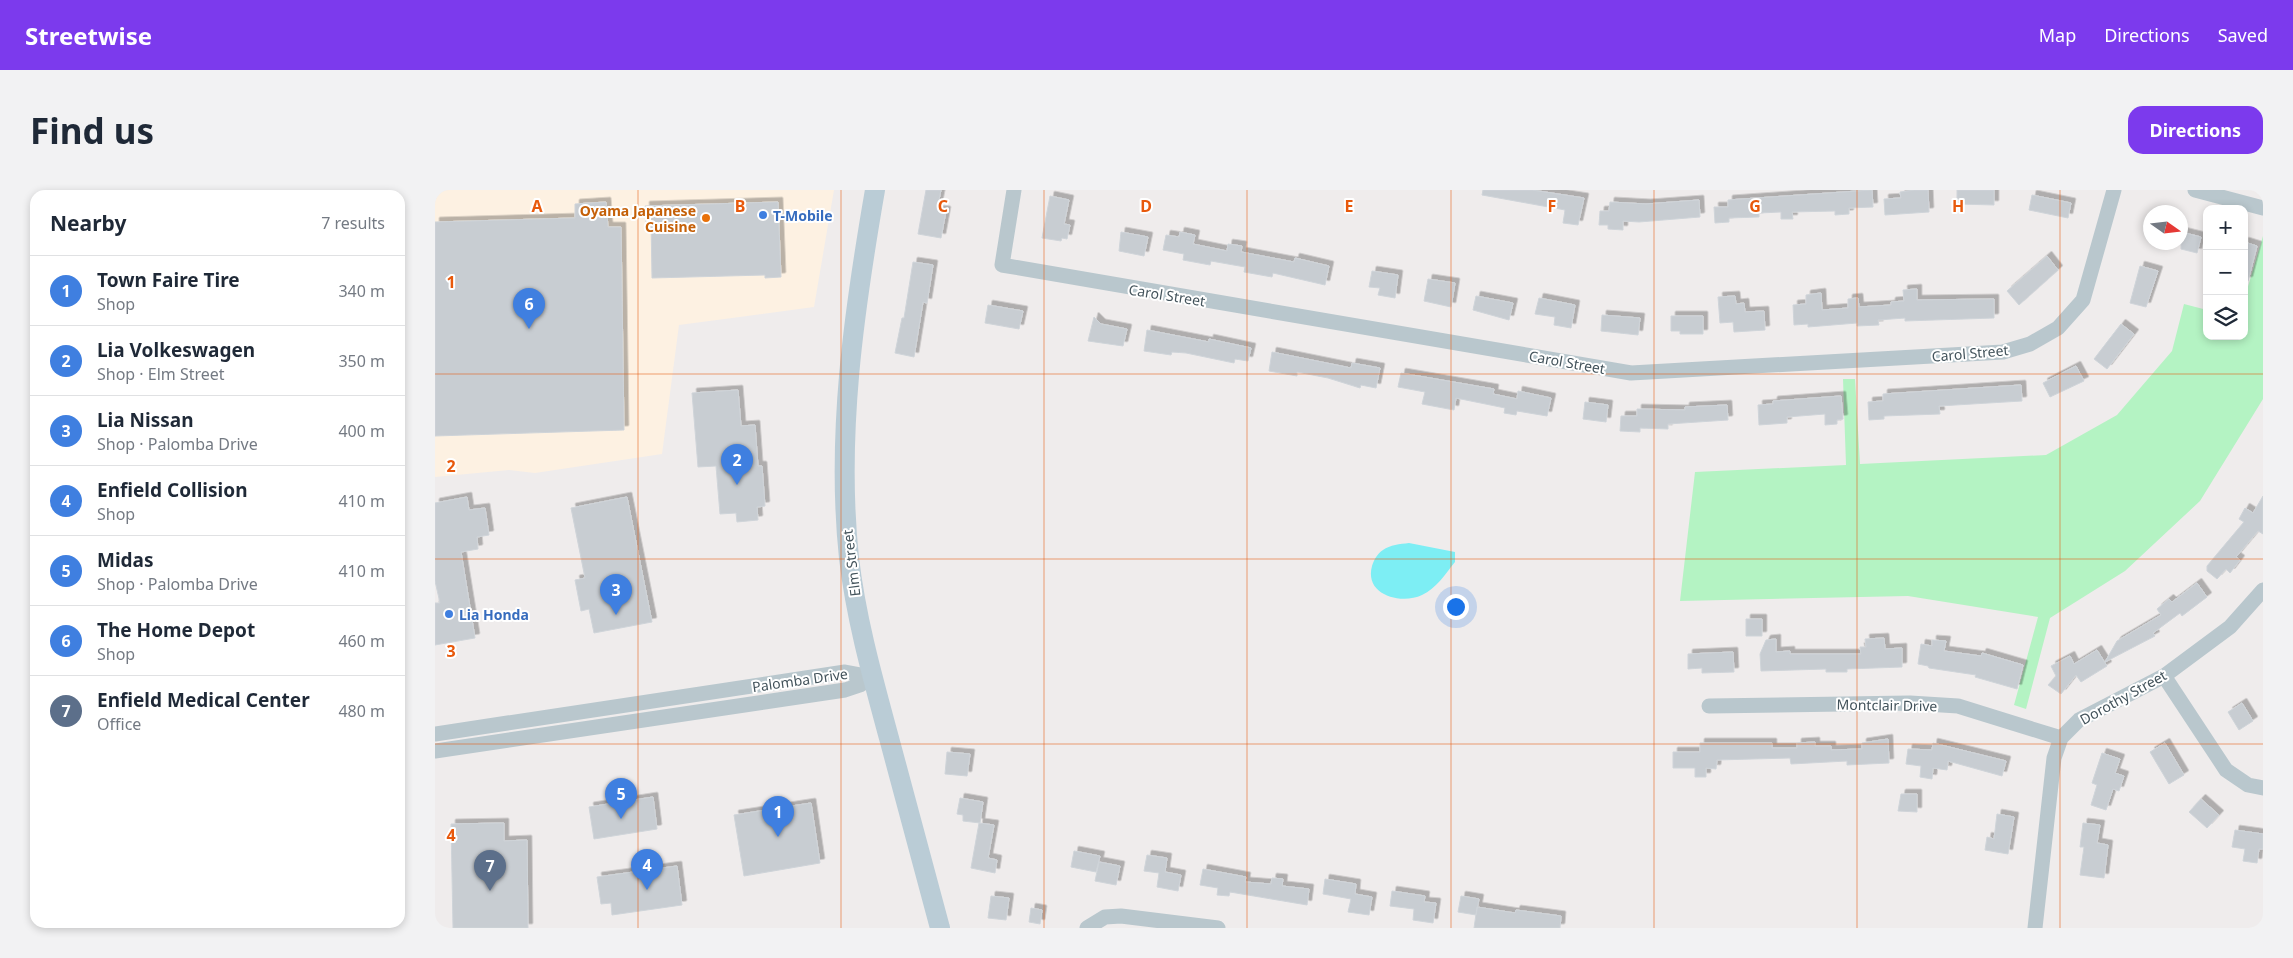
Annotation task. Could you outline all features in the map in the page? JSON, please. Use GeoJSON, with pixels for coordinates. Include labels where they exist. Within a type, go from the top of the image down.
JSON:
{"type":"FeatureCollection","features":[{"type":"Feature","properties":{"kind":"main road","name":"Elm Street"},"geometry":{"type":"LineString","coordinates":[[875,190],[850,364],[845,472],[852,578],[872,677],[940,928]]}},
{"type":"Feature","properties":{"kind":"street","name":"Carol Street"},"geometry":{"type":"LineString","coordinates":[[1014,190],[1002,265],[1631,373],[2003,352],[2030,344],[2058,328],[2083,300],[2114,190]]}},
{"type":"Feature","properties":{"kind":"street"},"geometry":{"type":"LineString","coordinates":[[2195,190],[2263,208]]}},
{"type":"Feature","properties":{"kind":"street","name":"Dorothy Street"},"geometry":{"type":"LineString","coordinates":[[2035,928],[2053,758],[2061,738],[2079,720],[2164,676],[2230,626],[2263,590]]}},
{"type":"Feature","properties":{"kind":"street","name":"Palomba Drive"},"geometry":{"type":"LineString","coordinates":[[435,734],[845,672],[872,677]]}},
{"type":"Feature","properties":{"kind":"street"},"geometry":{"type":"LineString","coordinates":[[2164,676],[2226,770],[2247,785],[2263,788]]}},
{"type":"Feature","properties":{"kind":"street","name":"Palomba Drive"},"geometry":{"type":"LineString","coordinates":[[435,751],[845,690],[860,685],[872,677]]}},
{"type":"Feature","properties":{"kind":"street","name":"Montclair Drive"},"geometry":{"type":"LineString","coordinates":[[1709,706],[1910,703],[1958,706],[2061,738]]}},
{"type":"Feature","properties":{"kind":"street"},"geometry":{"type":"LineString","coordinates":[[1087,928],[1105,917],[1121,916],[1218,928]]}},
{"type":"Feature","properties":{"kind":"shaded area"},"geometry":{"type":"Polygon","coordinates":[[[435,190],[834,190],[814,307],[679,325],[662,454],[535,473],[509,470],[435,477],[435,190]]]}},
{"type":"Feature","properties":{"kind":"green space"},"geometry":{"type":"Polygon","coordinates":[[[2263,236],[2263,399],[2200,501],[2125,571],[2050,618],[2026,709],[2014,705],[2038,617],[1908,596],[1680,601],[1695,472],[1846,465],[1843,379],[1855,379],[1860,464],[2046,455],[2117,415],[2172,351],[2184,304],[2203,309],[2203,340],[2248,340],[2248,287],[2263,236]]]}},
{"type":"Feature","properties":{"kind":"water"},"geometry":{"type":"Polygon","coordinates":[[[1409,543],[1455,552],[1455,562],[1436,585],[1422,595],[1404,599],[1386,595],[1373,584],[1371,576],[1372,566],[1379,553],[1386,548],[1409,543]]]}},
{"type":"Feature","properties":{"kind":"building"},"geometry":{"type":"Polygon","coordinates":[[[926,190],[941,190],[937,210],[946,211],[941,238],[918,234],[926,190]]]}},
{"type":"Feature","properties":{"kind":"building"},"geometry":{"type":"Polygon","coordinates":[[[1483,190],[1532,190],[1584,198],[1578,225],[1563,223],[1565,210],[1482,195],[1483,190]]]}},
{"type":"Feature","properties":{"kind":"building"},"geometry":{"type":"Polygon","coordinates":[[[1872,190],[1873,207],[1849,208],[1849,214],[1835,215],[1835,211],[1792,212],[1793,219],[1781,219],[1781,212],[1759,213],[1759,217],[1729,218],[1729,222],[1715,223],[1714,207],[1728,207],[1728,200],[1872,190]]]}},
{"type":"Feature","properties":{"kind":"building"},"geometry":{"type":"Polygon","coordinates":[[[1928,190],[1929,212],[1885,215],[1884,199],[1901,198],[1900,192],[1928,190]]]}},
{"type":"Feature","properties":{"kind":"building"},"geometry":{"type":"Polygon","coordinates":[[[1957,190],[1994,190],[1994,205],[1957,204],[1957,190]]]}},
{"type":"Feature","properties":{"kind":"building"},"geometry":{"type":"Polygon","coordinates":[[[2032,195],[2071,203],[2068,218],[2029,210],[2032,195]]]}},
{"type":"Feature","properties":{"kind":"building"},"geometry":{"type":"Polygon","coordinates":[[[1050,196],[1069,200],[1064,224],[1070,225],[1067,239],[1062,238],[1061,241],[1042,238],[1050,196]]]}},
{"type":"Feature","properties":{"kind":"building"},"geometry":{"type":"Polygon","coordinates":[[[1699,200],[1700,217],[1639,222],[1623,221],[1623,230],[1608,229],[1608,225],[1599,225],[1600,211],[1609,211],[1610,202],[1646,204],[1699,200]]]}},
{"type":"Feature","properties":{"kind":"building"},"geometry":{"type":"Polygon","coordinates":[[[606,202],[608,227],[621,227],[624,430],[435,436],[435,222],[575,218],[575,204],[606,202]]]}},
{"type":"Feature","properties":{"kind":"building"},"geometry":{"type":"Polygon","coordinates":[[[778,202],[781,277],[765,278],[765,275],[652,278],[651,221],[646,222],[645,206],[778,202]]]}},
{"type":"Feature","properties":{"kind":"building"},"geometry":{"type":"Polygon","coordinates":[[[1121,232],[1148,237],[1144,256],[1119,251],[1121,232]]]}},
{"type":"Feature","properties":{"kind":"building"},"geometry":{"type":"Polygon","coordinates":[[[1180,232],[1195,235],[1193,244],[1227,251],[1228,244],[1242,246],[1241,252],[1294,262],[1295,258],[1329,266],[1325,285],[1273,273],[1272,277],[1244,272],[1245,267],[1211,261],[1210,265],[1183,260],[1184,254],[1163,250],[1166,235],[1179,237],[1180,232]]]}},
{"type":"Feature","properties":{"kind":"building"},"geometry":{"type":"Polygon","coordinates":[[[2188,234],[2201,237],[2197,253],[2185,250],[2188,250],[2188,234]]]}},
{"type":"Feature","properties":{"kind":"building"},"geometry":{"type":"Polygon","coordinates":[[[2248,243],[2257,246],[2248,281],[2248,243]]]}},
{"type":"Feature","properties":{"kind":"building"},"geometry":{"type":"Polygon","coordinates":[[[2047,256],[2058,270],[2019,305],[2007,291],[2047,256]]]}},
{"type":"Feature","properties":{"kind":"building"},"geometry":{"type":"Polygon","coordinates":[[[913,262],[933,265],[927,303],[923,302],[914,357],[895,353],[902,318],[904,318],[913,262]]]}},
{"type":"Feature","properties":{"kind":"building"},"geometry":{"type":"Polygon","coordinates":[[[2140,266],[2158,271],[2146,307],[2130,303],[2140,266]]]}},
{"type":"Feature","properties":{"kind":"building"},"geometry":{"type":"Polygon","coordinates":[[[1372,271],[1398,275],[1395,298],[1378,295],[1380,288],[1369,287],[1372,271]]]}},
{"type":"Feature","properties":{"kind":"building"},"geometry":{"type":"Polygon","coordinates":[[[1428,279],[1455,283],[1451,307],[1424,301],[1428,279]]]}},
{"type":"Feature","properties":{"kind":"building"},"geometry":{"type":"Polygon","coordinates":[[[1917,289],[1917,300],[1994,299],[1994,318],[1905,321],[1905,318],[1878,320],[1879,325],[1857,326],[1857,323],[1808,327],[1808,324],[1794,325],[1793,305],[1806,304],[1806,295],[1821,293],[1822,310],[1848,308],[1848,299],[1858,298],[1859,307],[1891,305],[1891,302],[1904,301],[1903,290],[1917,289]]]}},
{"type":"Feature","properties":{"kind":"building"},"geometry":{"type":"Polygon","coordinates":[[[1476,296],[1513,303],[1509,320],[1473,310],[1476,296]]]}},
{"type":"Feature","properties":{"kind":"building"},"geometry":{"type":"Polygon","coordinates":[[[1735,296],[1736,304],[1744,303],[1745,312],[1764,311],[1765,330],[1734,332],[1733,322],[1720,323],[1718,297],[1735,296]]]}},
{"type":"Feature","properties":{"kind":"building"},"geometry":{"type":"Polygon","coordinates":[[[1539,298],[1575,305],[1571,328],[1554,325],[1555,317],[1535,314],[1539,298]]]}},
{"type":"Feature","properties":{"kind":"building"},"geometry":{"type":"Polygon","coordinates":[[[988,305],[1023,311],[1019,329],[985,323],[988,305]]]}},
{"type":"Feature","properties":{"kind":"building"},"geometry":{"type":"Polygon","coordinates":[[[1602,315],[1640,318],[1638,335],[1601,331],[1602,315]]]}},
{"type":"Feature","properties":{"kind":"building"},"geometry":{"type":"Polygon","coordinates":[[[1671,316],[1703,316],[1703,334],[1680,334],[1680,331],[1671,331],[1671,316]]]}},
{"type":"Feature","properties":{"kind":"building"},"geometry":{"type":"Polygon","coordinates":[[[1094,317],[1101,324],[1127,329],[1123,346],[1088,341],[1094,317]]]}},
{"type":"Feature","properties":{"kind":"building"},"geometry":{"type":"Polygon","coordinates":[[[2121,324],[2134,334],[2107,369],[2094,359],[2121,324]]]}},
{"type":"Feature","properties":{"kind":"building"},"geometry":{"type":"Polygon","coordinates":[[[1147,330],[1209,342],[1209,339],[1251,348],[1248,361],[1235,359],[1234,363],[1186,353],[1172,352],[1171,355],[1144,351],[1147,330]]]}},
{"type":"Feature","properties":{"kind":"building"},"geometry":{"type":"Polygon","coordinates":[[[1272,352],[1351,368],[1352,363],[1380,368],[1376,388],[1361,385],[1360,388],[1328,378],[1297,372],[1297,376],[1269,371],[1272,352]]]}},
{"type":"Feature","properties":{"kind":"building"},"geometry":{"type":"Polygon","coordinates":[[[2076,366],[2084,381],[2050,397],[2043,383],[2076,366]]]}},
{"type":"Feature","properties":{"kind":"building"},"geometry":{"type":"Polygon","coordinates":[[[1401,373],[1494,389],[1493,394],[1517,399],[1518,391],[1551,398],[1547,416],[1517,411],[1516,415],[1504,413],[1505,408],[1456,398],[1454,410],[1422,404],[1425,392],[1398,387],[1401,373]]]}},
{"type":"Feature","properties":{"kind":"building"},"geometry":{"type":"Polygon","coordinates":[[[2021,385],[2022,401],[1939,406],[1940,414],[1884,416],[1884,419],[1869,420],[1868,402],[1883,401],[1883,394],[2021,385]]]}},
{"type":"Feature","properties":{"kind":"building"},"geometry":{"type":"Polygon","coordinates":[[[738,390],[741,426],[755,425],[758,466],[762,466],[765,506],[757,507],[758,520],[737,522],[736,513],[720,514],[716,466],[698,467],[692,393],[738,390]]]}},
{"type":"Feature","properties":{"kind":"building"},"geometry":{"type":"Polygon","coordinates":[[[1841,396],[1843,419],[1837,420],[1837,424],[1825,425],[1825,414],[1787,417],[1787,423],[1759,425],[1758,405],[1773,404],[1773,401],[1841,396]]]}},
{"type":"Feature","properties":{"kind":"building"},"geometry":{"type":"Polygon","coordinates":[[[1585,402],[1608,405],[1606,422],[1583,419],[1585,402]]]}},
{"type":"Feature","properties":{"kind":"building"},"geometry":{"type":"Polygon","coordinates":[[[1727,405],[1728,420],[1668,424],[1668,429],[1640,428],[1640,432],[1620,431],[1621,416],[1637,416],[1637,409],[1685,410],[1685,407],[1727,405]]]}},
{"type":"Feature","properties":{"kind":"building"},"geometry":{"type":"Polygon","coordinates":[[[2263,496],[2263,534],[2258,531],[2236,557],[2240,560],[2230,573],[2226,569],[2217,579],[2207,571],[2207,566],[2244,522],[2239,519],[2245,508],[2253,513],[2263,496]]]}},
{"type":"Feature","properties":{"kind":"building"},"geometry":{"type":"Polygon","coordinates":[[[467,497],[469,510],[485,508],[489,535],[477,537],[478,549],[461,552],[475,638],[435,645],[435,603],[440,603],[435,581],[435,503],[467,497]]]}},
{"type":"Feature","properties":{"kind":"building"},"geometry":{"type":"Polygon","coordinates":[[[627,497],[652,622],[594,633],[589,609],[581,611],[575,580],[585,578],[571,508],[627,497]]]}},
{"type":"Feature","properties":{"kind":"building"},"geometry":{"type":"Polygon","coordinates":[[[2197,583],[2207,597],[2182,616],[2180,613],[2153,633],[2155,636],[2105,662],[2117,641],[2161,615],[2157,609],[2169,599],[2172,602],[2197,583]]]}},
{"type":"Feature","properties":{"kind":"building"},"geometry":{"type":"Polygon","coordinates":[[[1746,619],[1762,619],[1762,636],[1746,636],[1746,619]]]}},
{"type":"Feature","properties":{"kind":"building"},"geometry":{"type":"Polygon","coordinates":[[[1884,638],[1885,649],[1902,648],[1902,667],[1847,669],[1847,672],[1826,672],[1826,669],[1761,671],[1760,654],[1766,640],[1776,639],[1776,652],[1790,651],[1790,654],[1861,654],[1860,647],[1866,647],[1865,639],[1884,638]]]}},
{"type":"Feature","properties":{"kind":"building"},"geometry":{"type":"Polygon","coordinates":[[[1932,640],[1946,641],[1944,651],[1981,656],[1982,653],[2023,665],[2017,689],[1975,677],[1976,675],[1929,668],[1928,666],[1918,664],[1921,644],[1932,646],[1932,640]]]}},
{"type":"Feature","properties":{"kind":"building"},"geometry":{"type":"Polygon","coordinates":[[[2097,650],[2107,666],[2081,682],[2076,675],[2061,694],[2048,685],[2056,676],[2051,666],[2070,656],[2074,664],[2097,650]]]}},
{"type":"Feature","properties":{"kind":"building"},"geometry":{"type":"Polygon","coordinates":[[[1733,652],[1734,672],[1702,673],[1702,668],[1688,669],[1688,654],[1733,652]]]}},
{"type":"Feature","properties":{"kind":"building"},"geometry":{"type":"Polygon","coordinates":[[[2242,703],[2253,721],[2239,730],[2228,712],[2242,703]]]}},
{"type":"Feature","properties":{"kind":"building"},"geometry":{"type":"Polygon","coordinates":[[[1888,739],[1889,763],[1847,765],[1847,761],[1791,764],[1790,758],[1717,760],[1716,769],[1706,768],[1706,777],[1695,777],[1695,768],[1673,768],[1673,752],[1700,752],[1700,743],[1772,743],[1772,748],[1797,748],[1797,743],[1815,742],[1815,746],[1831,746],[1831,750],[1862,749],[1862,743],[1888,739]]]}},
{"type":"Feature","properties":{"kind":"building"},"geometry":{"type":"Polygon","coordinates":[[[1933,743],[2006,761],[2002,776],[1948,761],[1947,770],[1933,768],[1932,779],[1920,777],[1921,766],[1906,764],[1908,749],[1932,750],[1933,743]]]}},
{"type":"Feature","properties":{"kind":"building"},"geometry":{"type":"Polygon","coordinates":[[[2165,743],[2184,775],[2169,784],[2150,752],[2165,743]]]}},
{"type":"Feature","properties":{"kind":"building"},"geometry":{"type":"Polygon","coordinates":[[[947,752],[970,754],[967,776],[945,774],[947,752]]]}},
{"type":"Feature","properties":{"kind":"building"},"geometry":{"type":"Polygon","coordinates":[[[2102,753],[2120,759],[2115,773],[2124,776],[2119,791],[2113,789],[2106,810],[2091,805],[2097,785],[2092,783],[2102,753]]]}},
{"type":"Feature","properties":{"kind":"building"},"geometry":{"type":"Polygon","coordinates":[[[1901,794],[1917,794],[1917,812],[1898,811],[1901,794]]]}},
{"type":"Feature","properties":{"kind":"building"},"geometry":{"type":"Polygon","coordinates":[[[653,797],[657,829],[594,839],[589,807],[653,797]]]}},
{"type":"Feature","properties":{"kind":"building"},"geometry":{"type":"Polygon","coordinates":[[[960,798],[983,802],[980,823],[963,821],[963,815],[957,814],[960,798]]]}},
{"type":"Feature","properties":{"kind":"building"},"geometry":{"type":"Polygon","coordinates":[[[2201,799],[2219,815],[2207,828],[2189,812],[2201,799]]]}},
{"type":"Feature","properties":{"kind":"building"},"geometry":{"type":"Polygon","coordinates":[[[811,803],[820,863],[744,876],[734,815],[811,803]]]}},
{"type":"Feature","properties":{"kind":"building"},"geometry":{"type":"Polygon","coordinates":[[[1997,814],[2014,817],[2008,854],[1985,850],[1987,837],[1994,839],[1997,814]]]}},
{"type":"Feature","properties":{"kind":"building"},"geometry":{"type":"Polygon","coordinates":[[[504,823],[504,841],[527,840],[528,928],[453,928],[451,824],[504,823]]]}},
{"type":"Feature","properties":{"kind":"building"},"geometry":{"type":"Polygon","coordinates":[[[979,823],[994,825],[988,858],[997,860],[995,873],[971,868],[979,823]]]}},
{"type":"Feature","properties":{"kind":"building"},"geometry":{"type":"Polygon","coordinates":[[[2083,823],[2100,825],[2097,843],[2108,845],[2104,878],[2080,875],[2084,847],[2080,847],[2083,823]]]}},
{"type":"Feature","properties":{"kind":"building"},"geometry":{"type":"Polygon","coordinates":[[[2235,830],[2263,834],[2263,849],[2259,849],[2257,863],[2243,861],[2245,849],[2232,847],[2235,830]]]}},
{"type":"Feature","properties":{"kind":"building"},"geometry":{"type":"Polygon","coordinates":[[[1074,851],[1100,856],[1096,872],[1071,867],[1074,851]]]}},
{"type":"Feature","properties":{"kind":"building"},"geometry":{"type":"Polygon","coordinates":[[[1147,855],[1167,858],[1165,872],[1181,875],[1178,891],[1157,887],[1159,873],[1144,871],[1147,855]]]}},
{"type":"Feature","properties":{"kind":"building"},"geometry":{"type":"Polygon","coordinates":[[[1099,862],[1120,866],[1116,885],[1095,881],[1099,862]]]}},
{"type":"Feature","properties":{"kind":"building"},"geometry":{"type":"Polygon","coordinates":[[[677,866],[682,905],[612,915],[611,903],[601,904],[597,877],[677,866]]]}},
{"type":"Feature","properties":{"kind":"building"},"geometry":{"type":"Polygon","coordinates":[[[1203,869],[1246,877],[1245,882],[1271,884],[1272,878],[1283,879],[1282,886],[1309,889],[1307,905],[1230,892],[1229,896],[1217,895],[1218,888],[1200,885],[1203,869]]]}},
{"type":"Feature","properties":{"kind":"building"},"geometry":{"type":"Polygon","coordinates":[[[1325,879],[1356,884],[1355,894],[1372,897],[1369,915],[1348,912],[1351,899],[1323,894],[1325,879]]]}},
{"type":"Feature","properties":{"kind":"building"},"geometry":{"type":"Polygon","coordinates":[[[1392,891],[1425,896],[1424,902],[1436,903],[1433,923],[1413,920],[1414,909],[1390,906],[1392,891]]]}},
{"type":"Feature","properties":{"kind":"building"},"geometry":{"type":"Polygon","coordinates":[[[991,896],[1009,898],[1006,920],[988,918],[991,896]]]}},
{"type":"Feature","properties":{"kind":"building"},"geometry":{"type":"Polygon","coordinates":[[[1461,896],[1479,899],[1476,915],[1458,912],[1461,896]]]}},
{"type":"Feature","properties":{"kind":"building"},"geometry":{"type":"Polygon","coordinates":[[[1477,907],[1515,913],[1516,910],[1561,916],[1560,928],[1474,928],[1477,907]]]}},
{"type":"Feature","properties":{"kind":"building"},"geometry":{"type":"Polygon","coordinates":[[[1031,908],[1042,910],[1040,924],[1029,922],[1031,908]]]}},
{"type":"Feature","properties":{"kind":"place","name":"T-Mobile"},"geometry":{"type":"Point","coordinates":[763,215]}},
{"type":"Feature","properties":{"kind":"place","name":"Oyama Japanese Cuisine"},"geometry":{"type":"Point","coordinates":[706,218]}},
{"type":"Feature","properties":{"kind":"place","name":"The Home Depot"},"geometry":{"type":"Point","coordinates":[529,329]}},
{"type":"Feature","properties":{"kind":"place","name":"Lia Volkeswagen"},"geometry":{"type":"Point","coordinates":[737,485]}},
{"type":"Feature","properties":{"kind":"place","name":"Lia Honda"},"geometry":{"type":"Point","coordinates":[449,614]}},
{"type":"Feature","properties":{"kind":"place","name":"Lia Nissan"},"geometry":{"type":"Point","coordinates":[616,615]}},
{"type":"Feature","properties":{"kind":"place","name":"Midas"},"geometry":{"type":"Point","coordinates":[621,819]}},
{"type":"Feature","properties":{"kind":"place","name":"Town Faire Tire"},"geometry":{"type":"Point","coordinates":[778,837]}},
{"type":"Feature","properties":{"kind":"place","name":"Enfield Collision"},"geometry":{"type":"Point","coordinates":[647,890]}},
{"type":"Feature","properties":{"kind":"place","name":"Enfield Medical Center"},"geometry":{"type":"Point","coordinates":[490,891]}}]}
